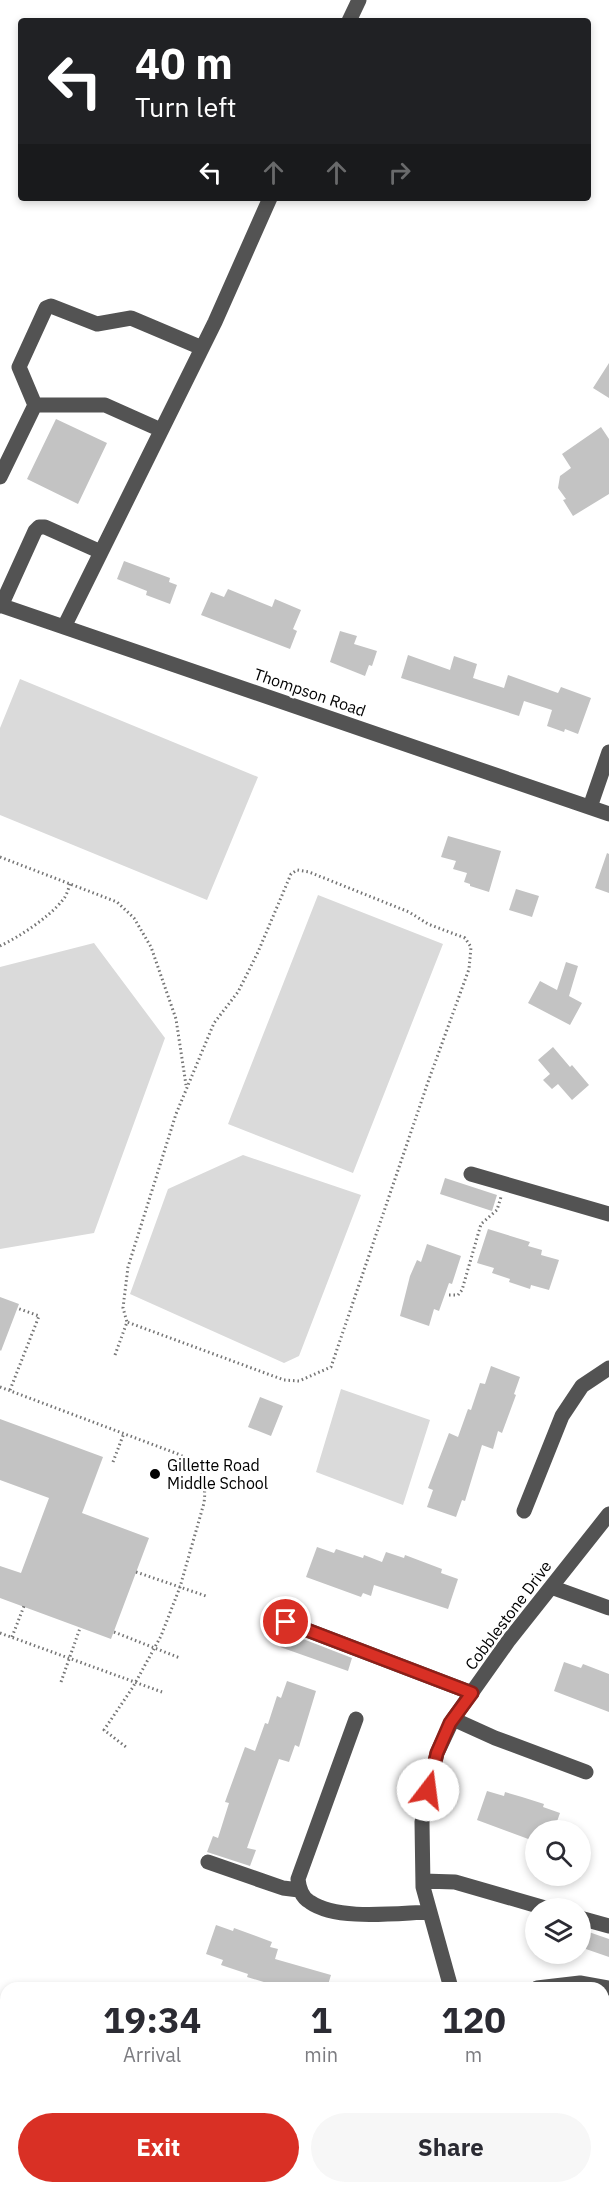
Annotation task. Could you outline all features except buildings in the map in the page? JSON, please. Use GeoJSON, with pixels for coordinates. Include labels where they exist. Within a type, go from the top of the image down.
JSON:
{"type":"FeatureCollection","features":[{"type":"Feature","properties":{"kind":"street"},"geometry":{"type":"LineString","coordinates":[[350,18],[359,0]]}},
{"type":"Feature","properties":{"kind":"street"},"geometry":{"type":"LineString","coordinates":[[64,627],[202,348],[269,201]]}},
{"type":"Feature","properties":{"kind":"street"},"geometry":{"type":"LineString","coordinates":[[0,477],[35,405],[19,367],[46,308],[51,306],[97,324],[131,318],[202,348]]}},
{"type":"Feature","properties":{"kind":"street"},"geometry":{"type":"LineString","coordinates":[[35,405],[105,405],[161,430]]}},
{"type":"Feature","properties":{"kind":"street"},"geometry":{"type":"LineString","coordinates":[[0,606],[35,531],[39,527],[45,527],[101,552]]}},
{"type":"Feature","properties":{"kind":"street","name":"Thompson Road"},"geometry":{"type":"LineString","coordinates":[[0,606],[609,814]]}},
{"type":"Feature","properties":{"kind":"street"},"geometry":{"type":"LineString","coordinates":[[590,807],[609,752]]}},
{"type":"Feature","properties":{"kind":"street"},"geometry":{"type":"LineString","coordinates":[[471,1174],[609,1214]]}},
{"type":"Feature","properties":{"kind":"street"},"geometry":{"type":"LineString","coordinates":[[524,1511],[562,1416],[582,1386],[609,1368]]}},
{"type":"Feature","properties":{"kind":"street","name":"Cobblestone Drive"},"geometry":{"type":"LineString","coordinates":[[449,1982],[429,1912],[423,1881],[422,1822],[437,1753],[453,1719],[551,1587],[609,1514]]}},
{"type":"Feature","properties":{"kind":"street"},"geometry":{"type":"LineString","coordinates":[[551,1587],[609,1608]]}},
{"type":"Feature","properties":{"kind":"street"},"geometry":{"type":"LineString","coordinates":[[286,1622],[472,1693]]}},
{"type":"Feature","properties":{"kind":"street"},"geometry":{"type":"LineString","coordinates":[[356,1719],[298,1879],[299,1890],[310,1902],[330,1910],[355,1915],[429,1912]]}},
{"type":"Feature","properties":{"kind":"street"},"geometry":{"type":"LineString","coordinates":[[453,1719],[495,1738],[586,1772]]}},
{"type":"Feature","properties":{"kind":"street"},"geometry":{"type":"LineString","coordinates":[[208,1862],[283,1888],[299,1890]]}},
{"type":"Feature","properties":{"kind":"street"},"geometry":{"type":"LineString","coordinates":[[423,1881],[455,1882],[525,1902]]}},
{"type":"Feature","properties":{"kind":"street"},"geometry":{"type":"LineString","coordinates":[[591,1921],[609,1926]]}},
{"type":"Feature","properties":{"kind":"path"},"geometry":{"type":"LineString","coordinates":[[0,857],[117,902],[134,918],[152,947],[176,1019],[186,1087]]}},
{"type":"Feature","properties":{"kind":"path"},"geometry":{"type":"LineString","coordinates":[[115,1355],[127,1322],[123,1308],[128,1267],[171,1127],[214,1023],[238,992],[293,872],[297,870],[309,872],[400,909],[428,924],[460,935],[469,941],[471,947],[469,969],[424,1093],[331,1367],[299,1381],[284,1380],[127,1322]]}},
{"type":"Feature","properties":{"kind":"path"},"geometry":{"type":"LineString","coordinates":[[0,946],[52,911],[64,900],[70,884]]}},
{"type":"Feature","properties":{"kind":"path"},"geometry":{"type":"LineString","coordinates":[[449,1295],[458,1295],[462,1290],[481,1224],[497,1210],[506,1184]]}},
{"type":"Feature","properties":{"kind":"path"},"geometry":{"type":"LineString","coordinates":[[10,1390],[39,1316],[17,1308]]}},
{"type":"Feature","properties":{"kind":"path"},"geometry":{"type":"LineString","coordinates":[[0,1387],[189,1459],[196,1465],[202,1476],[206,1489],[204,1503],[180,1587],[155,1648],[104,1730],[126,1747]]}},
{"type":"Feature","properties":{"kind":"path"},"geometry":{"type":"LineString","coordinates":[[114,1462],[124,1433]]}},
{"type":"Feature","properties":{"kind":"path"},"geometry":{"type":"LineString","coordinates":[[136,1572],[206,1596]]}},
{"type":"Feature","properties":{"kind":"path"},"geometry":{"type":"LineString","coordinates":[[12,1637],[24,1606]]}},
{"type":"Feature","properties":{"kind":"path"},"geometry":{"type":"LineString","coordinates":[[61,1682],[80,1628]]}},
{"type":"Feature","properties":{"kind":"path"},"geometry":{"type":"LineString","coordinates":[[114,1632],[180,1658]]}},
{"type":"Feature","properties":{"kind":"path"},"geometry":{"type":"LineString","coordinates":[[0,1633],[162,1692]]}},
{"type":"Feature","properties":{"kind":"shaded area"},"geometry":{"type":"Polygon","coordinates":[[[20,679],[258,777],[207,900],[0,815],[0,728],[20,679]]]}},
{"type":"Feature","properties":{"kind":"shaded area"},"geometry":{"type":"Polygon","coordinates":[[[318,895],[443,944],[353,1173],[228,1124],[318,895]]]}},
{"type":"Feature","properties":{"kind":"shaded area"},"geometry":{"type":"Polygon","coordinates":[[[94,943],[165,1038],[94,1233],[0,1249],[0,967],[94,943]]]}},
{"type":"Feature","properties":{"kind":"shaded area"},"geometry":{"type":"Polygon","coordinates":[[[243,1155],[361,1195],[299,1356],[284,1363],[130,1294],[168,1189],[243,1155]]]}},
{"type":"Feature","properties":{"kind":"shaded area"},"geometry":{"type":"Polygon","coordinates":[[[341,1389],[430,1420],[403,1505],[316,1472],[341,1389]]]}},
{"type":"Feature","properties":{"kind":"place","name":"Gillette Road Middle School"},"geometry":{"type":"Point","coordinates":[155,1474]}},
{"type":"Feature","properties":{"kind":"route"},"geometry":{"type":"LineString","coordinates":[[286,1622],[472,1693],[450,1723],[437,1753],[428,1790]]}}]}
